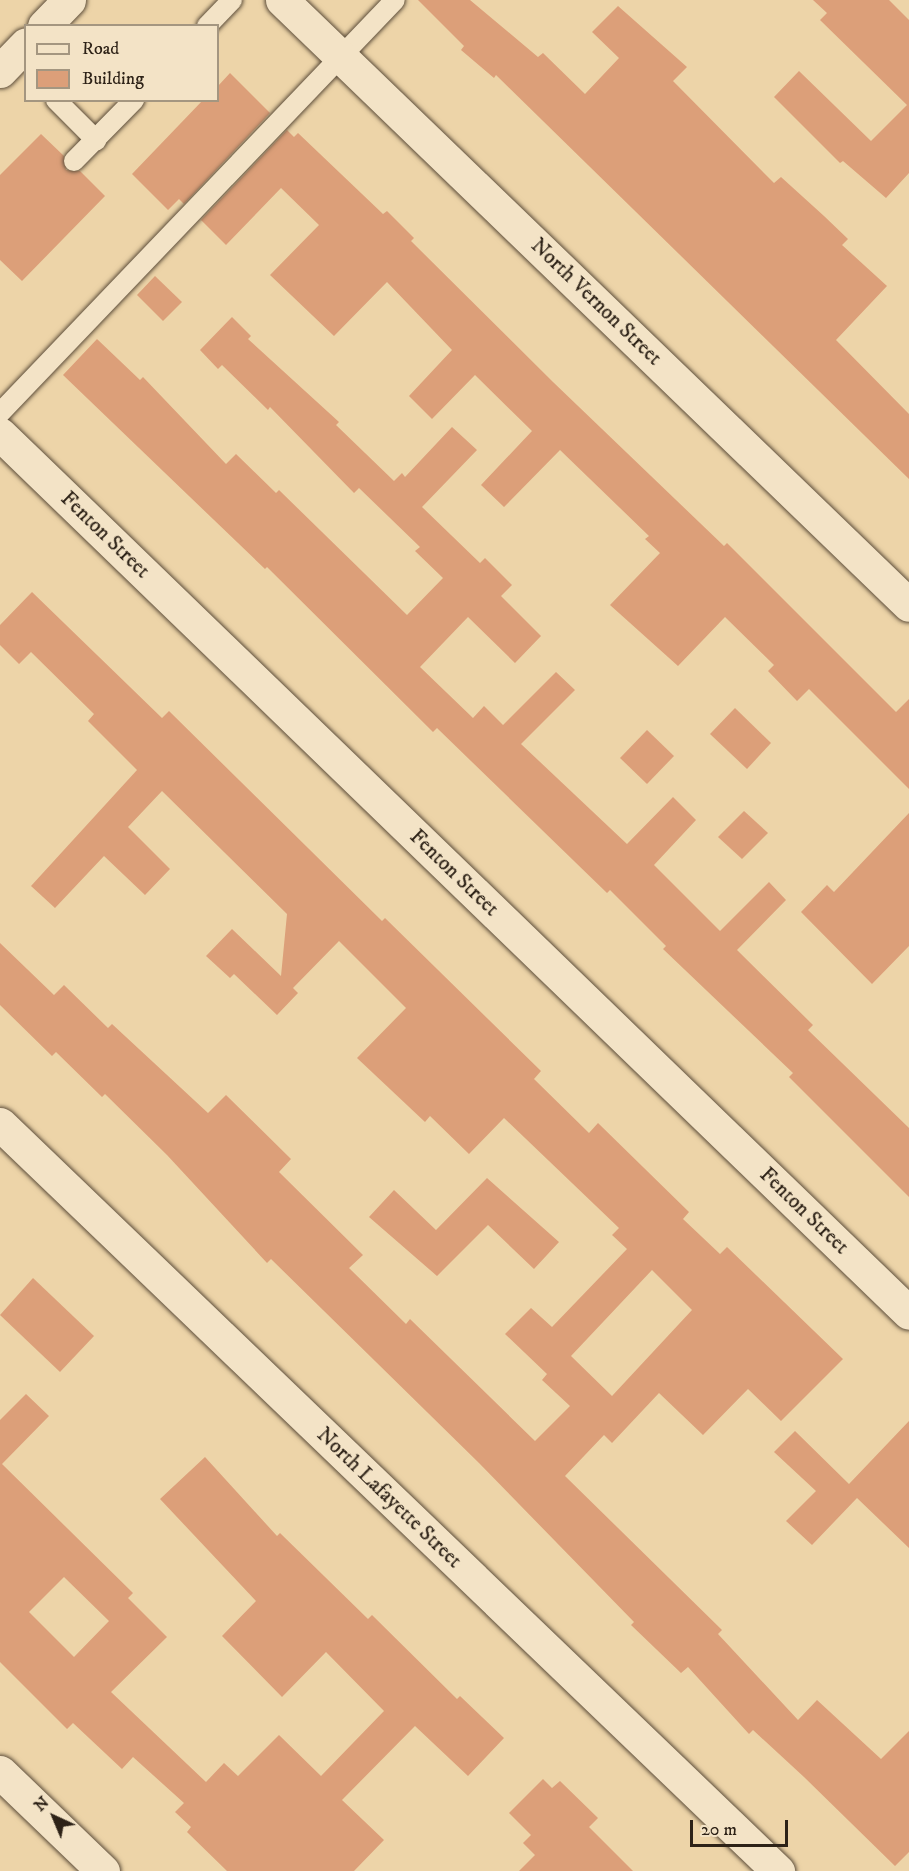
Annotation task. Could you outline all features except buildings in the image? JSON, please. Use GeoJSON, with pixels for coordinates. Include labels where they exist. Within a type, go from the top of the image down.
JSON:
{"type":"FeatureCollection","features":[{"type":"Feature","properties":{"kind":"street"},"geometry":{"type":"LineString","coordinates":[[46,24],[69,0]]}},
{"type":"Feature","properties":{"kind":"street","name":"North Vernon Street"},"geometry":{"type":"LineString","coordinates":[[282,0],[909,604]]}},
{"type":"Feature","properties":{"kind":"street","name":"Fenton Street"},"geometry":{"type":"LineString","coordinates":[[0,434],[909,1313]]}},
{"type":"Feature","properties":{"kind":"street","name":"North Lafayette Street"},"geometry":{"type":"LineString","coordinates":[[0,1125],[778,1871]]}},
{"type":"Feature","properties":{"kind":"street"},"geometry":{"type":"LineString","coordinates":[[0,1772],[103,1871]]}},
{"type":"Feature","properties":{"kind":"lane"},"geometry":{"type":"LineString","coordinates":[[209,24],[232,0]]}},
{"type":"Feature","properties":{"kind":"lane"},"geometry":{"type":"LineString","coordinates":[[0,413],[396,0]]}},
{"type":"Feature","properties":{"kind":"lane"},"geometry":{"type":"LineString","coordinates":[[58,102],[96,140]]}},
{"type":"Feature","properties":{"kind":"lane"},"geometry":{"type":"LineString","coordinates":[[74,161],[132,102]]}}]}
